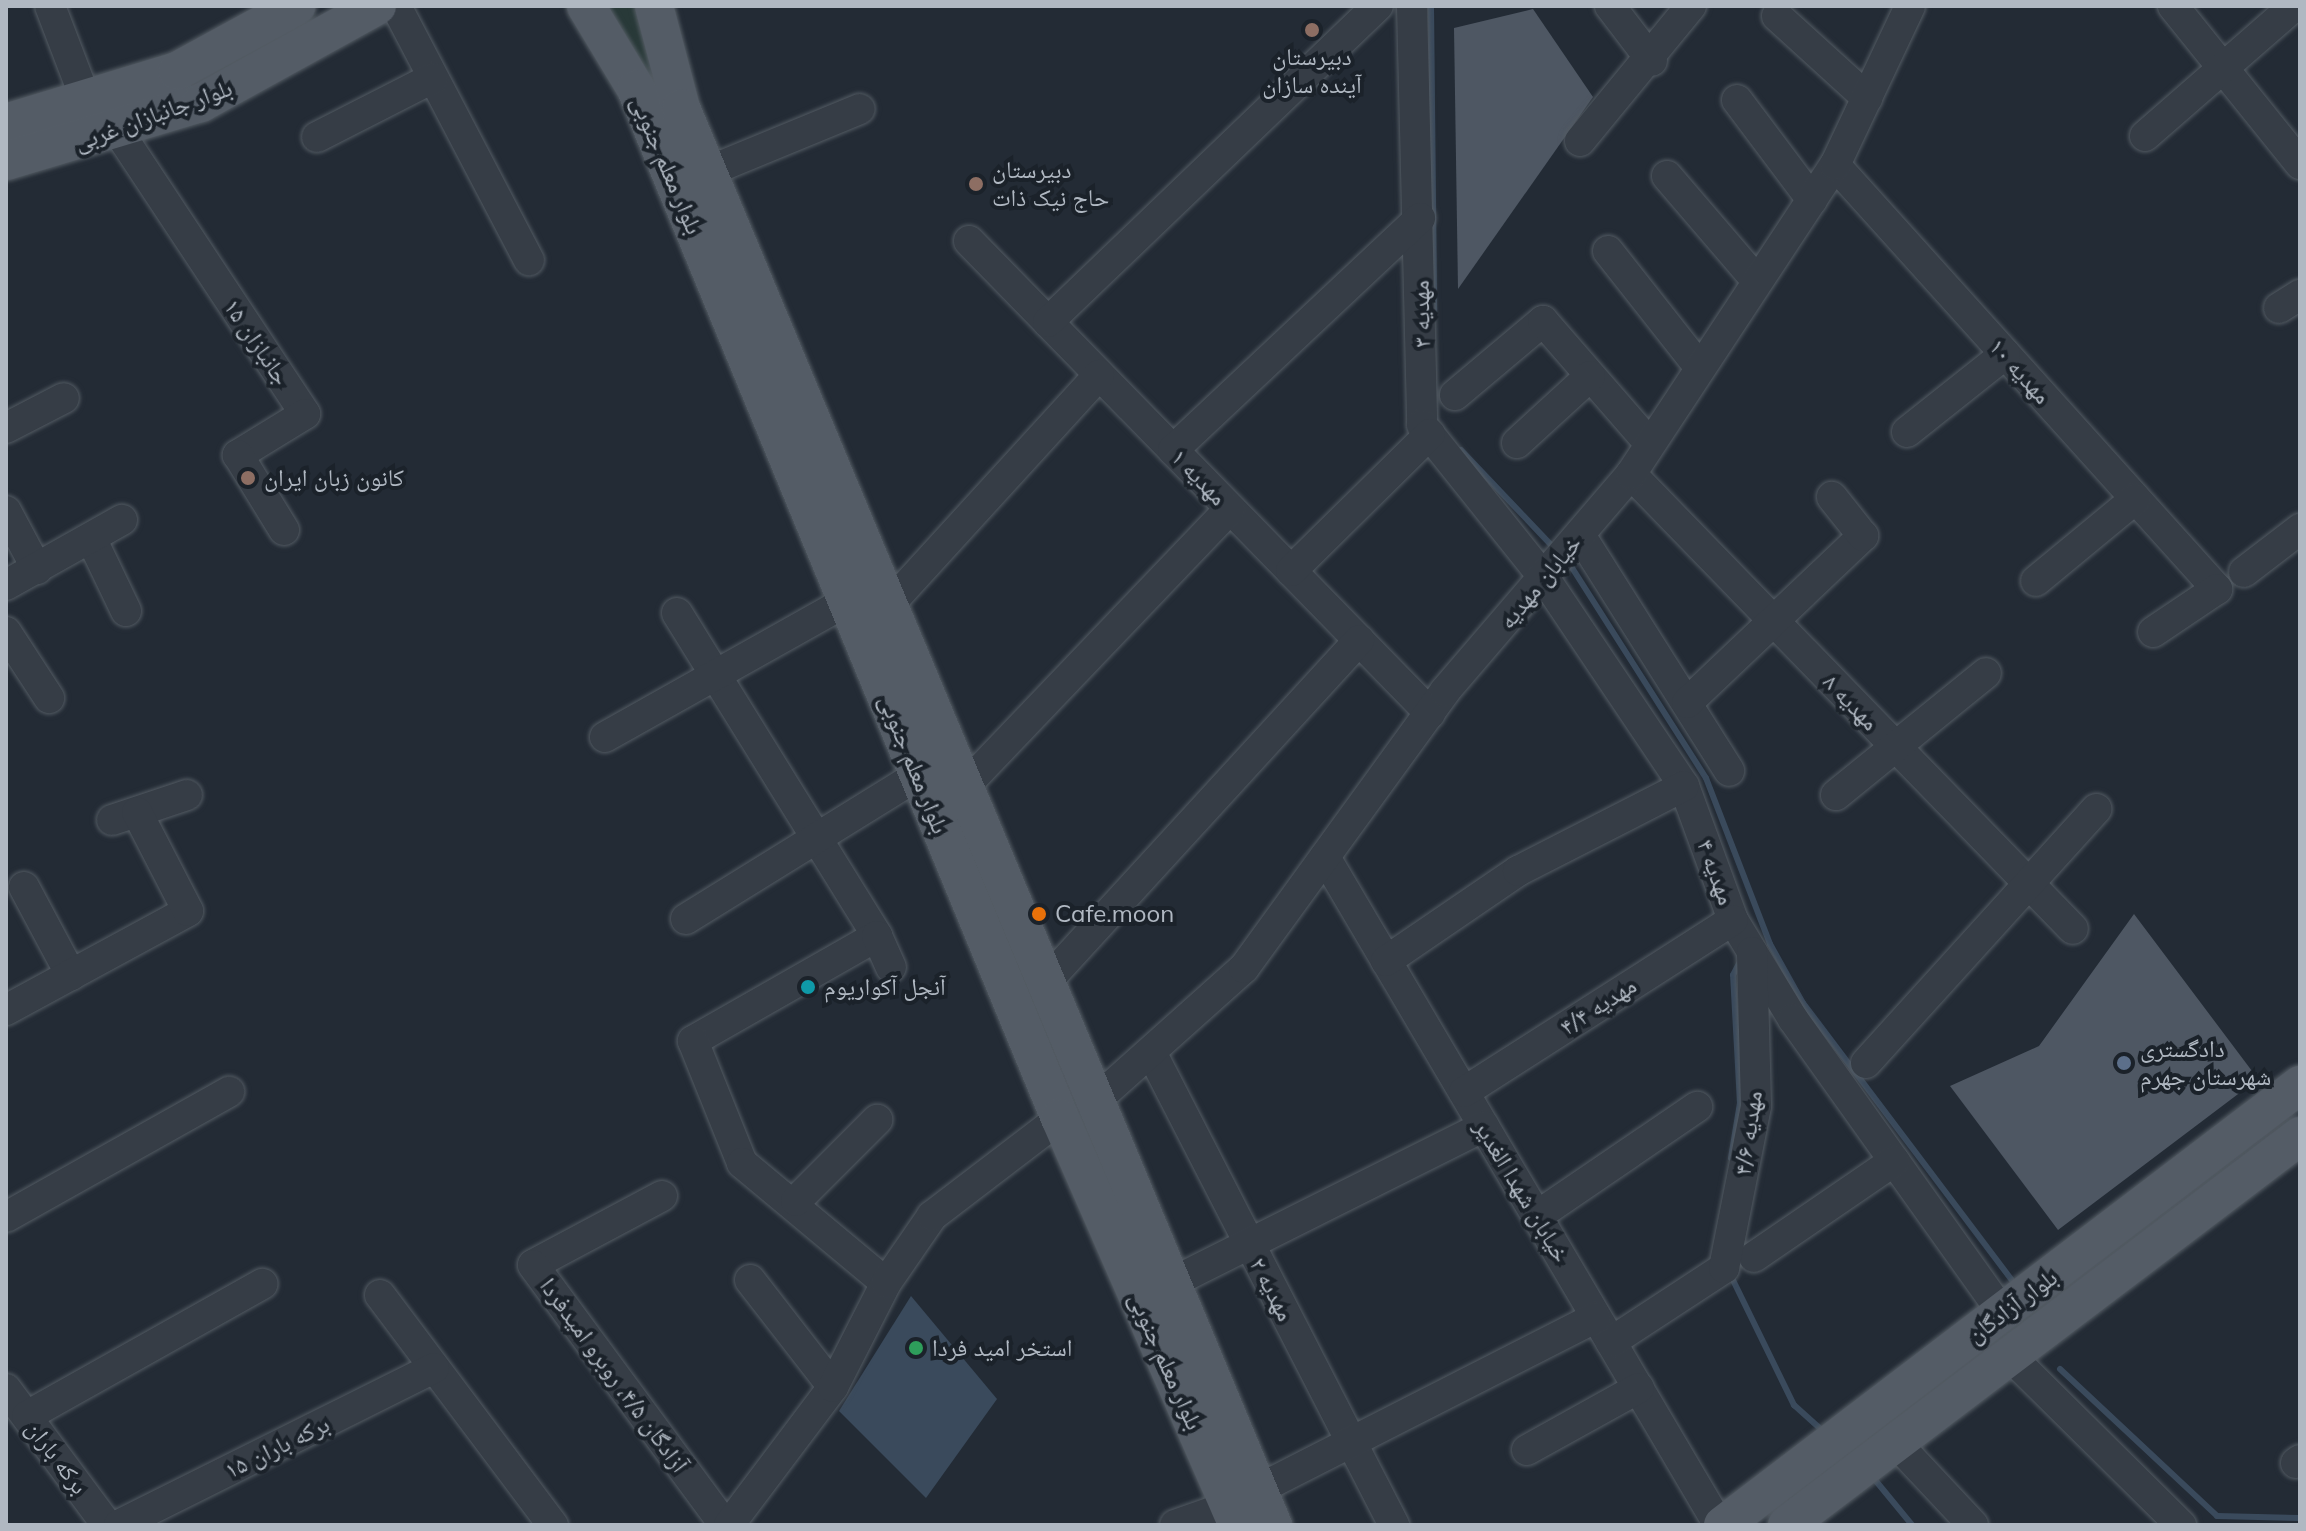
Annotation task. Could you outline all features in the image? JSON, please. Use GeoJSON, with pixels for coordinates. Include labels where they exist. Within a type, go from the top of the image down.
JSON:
{"type":"FeatureCollection","features":[{"type":"Feature","properties":{"kind":"main road","name":"بلوار جانبازان غربی"},"geometry":{"type":"LineString","coordinates":[[6,123],[87,103],[177,71],[296,6]]}},
{"type":"Feature","properties":{"kind":"main road","name":"بلوار جانبازان غربی"},"geometry":{"type":"LineString","coordinates":[[6,161],[118,131],[201,103],[377,6]]}},
{"type":"Feature","properties":{"kind":"main road","name":"بلوار معلم جنوبی"},"geometry":{"type":"LineString","coordinates":[[586,6],[636,89],[1060,1118],[1186,1362],[1242,1507],[1273,1525]]}},
{"type":"Feature","properties":{"kind":"main road","name":"بلوار معلم جنوبی"},"geometry":{"type":"LineString","coordinates":[[654,6],[681,108],[1171,1283],[1186,1362]]}},
{"type":"Feature","properties":{"kind":"main road","name":"بلوار آزادگان"},"geometry":{"type":"LineString","coordinates":[[1721,1525],[2300,1085]]}},
{"type":"Feature","properties":{"kind":"main road","name":"بلوار آزادگان"},"geometry":{"type":"LineString","coordinates":[[1787,1525],[2012,1358],[2300,1136]]}},
{"type":"Feature","properties":{"kind":"street"},"geometry":{"type":"LineString","coordinates":[[50,6],[87,103]]}},
{"type":"Feature","properties":{"kind":"street"},"geometry":{"type":"LineString","coordinates":[[396,6],[529,260]]}},
{"type":"Feature","properties":{"kind":"street"},"geometry":{"type":"LineString","coordinates":[[1048,322],[1378,6]]}},
{"type":"Feature","properties":{"kind":"street","name":"مهدیه ۳"},"geometry":{"type":"LineString","coordinates":[[1412,6],[1420,218],[1422,425],[1545,579]]}},
{"type":"Feature","properties":{"kind":"street"},"geometry":{"type":"LineString","coordinates":[[1610,6],[1652,61]]}},
{"type":"Feature","properties":{"kind":"street"},"geometry":{"type":"LineString","coordinates":[[1580,141],[1652,61],[1691,6]]}},
{"type":"Feature","properties":{"kind":"street","name":"خیابان مهدیه"},"geometry":{"type":"LineString","coordinates":[[1094,1102],[1244,968],[1430,713],[1631,474],[1835,165],[1910,6]]}},
{"type":"Feature","properties":{"kind":"street"},"geometry":{"type":"LineString","coordinates":[[2173,6],[2300,164]]}},
{"type":"Feature","properties":{"kind":"street"},"geometry":{"type":"LineString","coordinates":[[2145,136],[2221,62],[2294,6]]}},
{"type":"Feature","properties":{"kind":"street"},"geometry":{"type":"LineString","coordinates":[[1777,16],[1867,98]]}},
{"type":"Feature","properties":{"kind":"street"},"geometry":{"type":"LineString","coordinates":[[317,137],[433,78]]}},
{"type":"Feature","properties":{"kind":"street"},"geometry":{"type":"LineString","coordinates":[[1737,100],[1812,200]]}},
{"type":"Feature","properties":{"kind":"street"},"geometry":{"type":"LineString","coordinates":[[707,172],[860,109]]}},
{"type":"Feature","properties":{"kind":"street","name":"جانبازان ۱۵"},"geometry":{"type":"LineString","coordinates":[[118,131],[305,414],[238,455],[284,530]]}},
{"type":"Feature","properties":{"kind":"street","name":"مهدیه ۱۰"},"geometry":{"type":"LineString","coordinates":[[1835,165],[2217,589],[2153,632]]}},
{"type":"Feature","properties":{"kind":"street"},"geometry":{"type":"LineString","coordinates":[[1667,176],[1757,281]]}},
{"type":"Feature","properties":{"kind":"street"},"geometry":{"type":"LineString","coordinates":[[1173,450],[1420,218]]}},
{"type":"Feature","properties":{"kind":"street","name":"مهدیه ۱"},"geometry":{"type":"LineString","coordinates":[[969,241],[1430,713]]}},
{"type":"Feature","properties":{"kind":"street"},"geometry":{"type":"LineString","coordinates":[[1608,251],[1700,368]]}},
{"type":"Feature","properties":{"kind":"street"},"geometry":{"type":"LineString","coordinates":[[1455,395],[1543,321],[1650,444]]}},
{"type":"Feature","properties":{"kind":"street"},"geometry":{"type":"LineString","coordinates":[[1907,432],[2005,354]]}},
{"type":"Feature","properties":{"kind":"street"},"geometry":{"type":"LineString","coordinates":[[888,606],[1099,375]]}},
{"type":"Feature","properties":{"kind":"street"},"geometry":{"type":"LineString","coordinates":[[1517,443],[1590,376]]}},
{"type":"Feature","properties":{"kind":"street"},"geometry":{"type":"LineString","coordinates":[[6,428],[64,398]]}},
{"type":"Feature","properties":{"kind":"street"},"geometry":{"type":"LineString","coordinates":[[1291,571],[1430,434]]}},
{"type":"Feature","properties":{"kind":"street","name":"مهدیه ۸"},"geometry":{"type":"LineString","coordinates":[[1631,474],[2073,929]]}},
{"type":"Feature","properties":{"kind":"street"},"geometry":{"type":"LineString","coordinates":[[1687,703],[1863,536],[1832,497]]}},
{"type":"Feature","properties":{"kind":"street"},"geometry":{"type":"LineString","coordinates":[[2036,581],[2135,499]]}},
{"type":"Feature","properties":{"kind":"street"},"geometry":{"type":"LineString","coordinates":[[964,787],[1230,509]]}},
{"type":"Feature","properties":{"kind":"street"},"geometry":{"type":"LineString","coordinates":[[6,511],[37,569]]}},
{"type":"Feature","properties":{"kind":"street"},"geometry":{"type":"LineString","coordinates":[[6,585],[122,520]]}},
{"type":"Feature","properties":{"kind":"street"},"geometry":{"type":"LineString","coordinates":[[2244,572],[2300,529]]}},
{"type":"Feature","properties":{"kind":"street"},"geometry":{"type":"LineString","coordinates":[[1580,535],[1729,771]]}},
{"type":"Feature","properties":{"kind":"street"},"geometry":{"type":"LineString","coordinates":[[91,538],[126,611]]}},
{"type":"Feature","properties":{"kind":"street","name":"مهدیه ۴"},"geometry":{"type":"LineString","coordinates":[[1545,579],[1684,786],[1733,920],[1894,1161],[2003,1313]]}},
{"type":"Feature","properties":{"kind":"street"},"geometry":{"type":"LineString","coordinates":[[605,737],[714,669],[847,601]]}},
{"type":"Feature","properties":{"kind":"street"},"geometry":{"type":"LineString","coordinates":[[677,613],[877,936],[891,967]]}},
{"type":"Feature","properties":{"kind":"street"},"geometry":{"type":"LineString","coordinates":[[6,632],[49,698]]}},
{"type":"Feature","properties":{"kind":"street"},"geometry":{"type":"LineString","coordinates":[[1045,983],[1359,640]]}},
{"type":"Feature","properties":{"kind":"street"},"geometry":{"type":"LineString","coordinates":[[1836,795],[1986,673]]}},
{"type":"Feature","properties":{"kind":"street"},"geometry":{"type":"LineString","coordinates":[[686,919],[814,836],[918,775]]}},
{"type":"Feature","properties":{"kind":"street"},"geometry":{"type":"LineString","coordinates":[[1386,961],[1518,871],[1684,786]]}},
{"type":"Feature","properties":{"kind":"street"},"geometry":{"type":"LineString","coordinates":[[6,1010],[188,911],[124,816],[187,795]]}},
{"type":"Feature","properties":{"kind":"street"},"geometry":{"type":"LineString","coordinates":[[1866,1063],[2031,885],[2096,809]]}},
{"type":"Feature","properties":{"kind":"street","name":"خیابان شهدا الغدیر"},"geometry":{"type":"LineString","coordinates":[[1325,857],[1721,1525]]}},
{"type":"Feature","properties":{"kind":"street"},"geometry":{"type":"LineString","coordinates":[[24,887],[71,975]]}},
{"type":"Feature","properties":{"kind":"street","name":"مهدیه ۴/۴"},"geometry":{"type":"LineString","coordinates":[[1464,1092],[1733,920]]}},
{"type":"Feature","properties":{"kind":"street"},"geometry":{"type":"LineString","coordinates":[[877,936],[693,1041],[742,1163],[796,1201],[886,1283]]}},
{"type":"Feature","properties":{"kind":"street","name":"مهدیه ۴/۶"},"geometry":{"type":"LineString","coordinates":[[1604,1329],[1724,1268],[1756,1106],[1752,949]]}},
{"type":"Feature","properties":{"kind":"street","name":"مهدیه ۲"},"geometry":{"type":"LineString","coordinates":[[1151,1052],[1394,1525]]}},
{"type":"Feature","properties":{"kind":"street"},"geometry":{"type":"LineString","coordinates":[[6,1217],[229,1092]]}},
{"type":"Feature","properties":{"kind":"street"},"geometry":{"type":"LineString","coordinates":[[1537,1216],[1697,1107]]}},
{"type":"Feature","properties":{"kind":"street"},"geometry":{"type":"LineString","coordinates":[[736,1522],[833,1387],[886,1283],[932,1216],[1060,1118]]}},
{"type":"Feature","properties":{"kind":"street"},"geometry":{"type":"LineString","coordinates":[[796,1201],[877,1120]]}},
{"type":"Feature","properties":{"kind":"street"},"geometry":{"type":"LineString","coordinates":[[1171,1283],[1484,1126]]}},
{"type":"Feature","properties":{"kind":"street"},"geometry":{"type":"LineString","coordinates":[[1754,1257],[1894,1161]]}},
{"type":"Feature","properties":{"kind":"street","name":"آزادگان ۴/۵، روبرو امیدفردا"},"geometry":{"type":"LineString","coordinates":[[662,1196],[533,1265],[736,1522]]}},
{"type":"Feature","properties":{"kind":"street"},"geometry":{"type":"LineString","coordinates":[[750,1280],[833,1387]]}},
{"type":"Feature","properties":{"kind":"street"},"geometry":{"type":"LineString","coordinates":[[27,1416],[262,1284]]}},
{"type":"Feature","properties":{"kind":"street"},"geometry":{"type":"LineString","coordinates":[[380,1295],[546,1522]]}},
{"type":"Feature","properties":{"kind":"street"},"geometry":{"type":"LineString","coordinates":[[1175,1525],[1242,1507],[1349,1439],[1604,1329]]}},
{"type":"Feature","properties":{"kind":"street"},"geometry":{"type":"LineString","coordinates":[[2012,1358],[2181,1525]]}},
{"type":"Feature","properties":{"kind":"street","name":"برکه باران ۱۵"},"geometry":{"type":"LineString","coordinates":[[119,1525],[434,1368]]}},
{"type":"Feature","properties":{"kind":"street"},"geometry":{"type":"LineString","coordinates":[[1527,1450],[1639,1388]]}},
{"type":"Feature","properties":{"kind":"street","name":"برکه باران"},"geometry":{"type":"LineString","coordinates":[[6,1389],[107,1525]]}},
{"type":"Feature","properties":{"kind":"street"},"geometry":{"type":"LineString","coordinates":[[1897,1444],[1973,1525]]}},
{"type":"Feature","properties":{"kind":"shaded area"},"geometry":{"type":"Polygon","coordinates":[[[603,6],[635,6],[656,90],[603,6]]]}},
{"type":"Feature","properties":{"kind":"water","name":"استخر امید فردا"},"geometry":{"type":"Polygon","coordinates":[[[911,1296],[997,1399],[926,1498],[839,1411],[911,1296]]]}},
{"type":"Feature","properties":{"kind":"building"},"geometry":{"type":"Polygon","coordinates":[[[1533,9],[1593,97],[1458,289],[1454,28],[1533,9]]]}},
{"type":"Feature","properties":{"kind":"building","name":"دادگستری شهرستان جهرم"},"geometry":{"type":"Polygon","coordinates":[[[2134,914],[2258,1079],[2058,1230],[1950,1086],[2039,1046],[2134,914]]]}},
{"type":"Feature","properties":{"kind":"waterway"},"geometry":{"type":"LineString","coordinates":[[1431,6],[1434,312]]}},
{"type":"Feature","properties":{"kind":"waterway"},"geometry":{"type":"LineString","coordinates":[[1461,450],[1555,549]]}},
{"type":"Feature","properties":{"kind":"waterway"},"geometry":{"type":"LineString","coordinates":[[1569,563],[1706,778],[1770,944],[1803,1003],[2017,1287]]}},
{"type":"Feature","properties":{"kind":"waterway"},"geometry":{"type":"LineString","coordinates":[[1731,1158],[1740,1103],[1733,975],[1741,960]]}},
{"type":"Feature","properties":{"kind":"waterway"},"geometry":{"type":"LineString","coordinates":[[1731,1276],[1794,1405],[1824,1432]]}},
{"type":"Feature","properties":{"kind":"waterway"},"geometry":{"type":"LineString","coordinates":[[2060,1369],[2217,1516],[2300,1518]]}},
{"type":"Feature","properties":{"kind":"waterway"},"geometry":{"type":"LineString","coordinates":[[1871,1475],[1912,1525]]}},
{"type":"Feature","properties":{"kind":"place","name":"دبیرستان آینده سازان"},"geometry":{"type":"Point","coordinates":[1312,30]}},
{"type":"Feature","properties":{"kind":"place","name":"دبیرستان حاج نیک ذات"},"geometry":{"type":"Point","coordinates":[976,184]}},
{"type":"Feature","properties":{"kind":"place","name":"کانون زبان ایران"},"geometry":{"type":"Point","coordinates":[248,478]}},
{"type":"Feature","properties":{"kind":"place","name":"Cafe.moon"},"geometry":{"type":"Point","coordinates":[1039,914]}},
{"type":"Feature","properties":{"kind":"place","name":"آنجل آکواریوم"},"geometry":{"type":"Point","coordinates":[808,987]}},
{"type":"Feature","properties":{"kind":"place","name":"دادگستری شهرستان جهرم"},"geometry":{"type":"Point","coordinates":[2124,1063]}},
{"type":"Feature","properties":{"kind":"place","name":"استخر امید فردا"},"geometry":{"type":"Point","coordinates":[916,1348]}}]}
